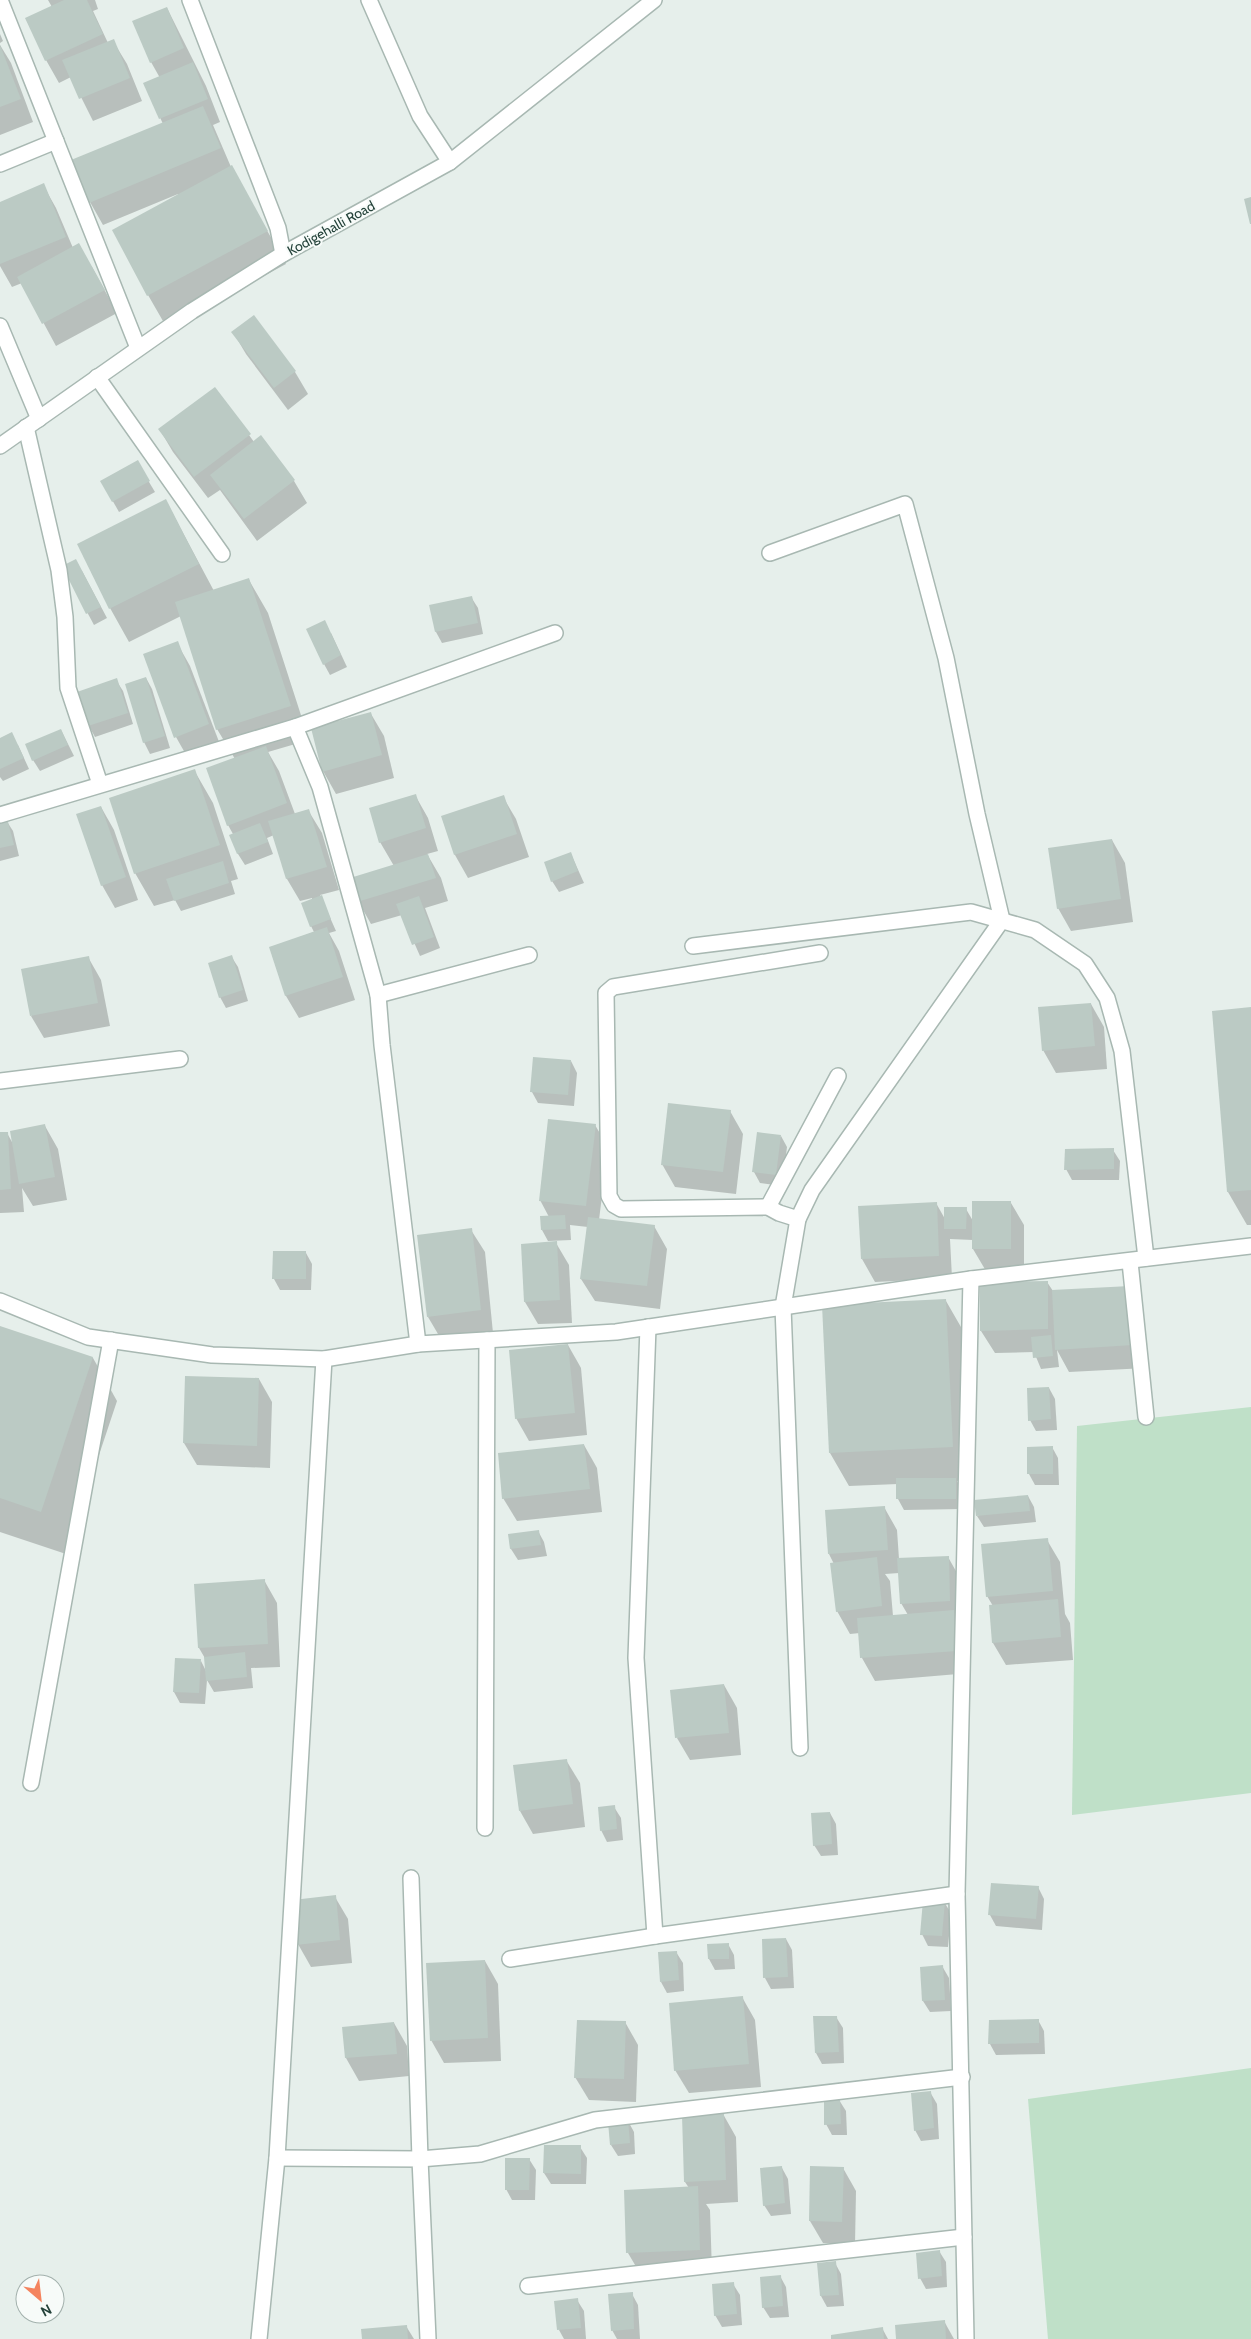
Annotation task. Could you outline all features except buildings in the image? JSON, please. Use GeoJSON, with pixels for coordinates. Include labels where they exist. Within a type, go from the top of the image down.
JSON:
{"type":"FeatureCollection","features":[{"type":"Feature","properties":{"kind":"street"},"geometry":{"type":"LineString","coordinates":[[0,0],[138,348]]}},
{"type":"Feature","properties":{"kind":"street"},"geometry":{"type":"LineString","coordinates":[[190,0],[278,228],[283,254]]}},
{"type":"Feature","properties":{"kind":"street"},"geometry":{"type":"LineString","coordinates":[[370,0],[420,116],[450,162]]}},
{"type":"Feature","properties":{"kind":"street","name":"Kodigehalli Road"},"geometry":{"type":"LineString","coordinates":[[0,446],[192,311],[283,254],[450,162],[654,0]]}},
{"type":"Feature","properties":{"kind":"street"},"geometry":{"type":"LineString","coordinates":[[0,164],[56,141]]}},
{"type":"Feature","properties":{"kind":"street"},"geometry":{"type":"LineString","coordinates":[[0,326],[33,423],[60,570],[65,617],[68,688],[100,784]]}},
{"type":"Feature","properties":{"kind":"street"},"geometry":{"type":"LineString","coordinates":[[97,378],[222,554]]}},
{"type":"Feature","properties":{"kind":"street"},"geometry":{"type":"LineString","coordinates":[[770,553],[904,504],[946,658],[977,814],[1002,920],[812,1190],[798,1219],[783,1307],[800,1748]]}},
{"type":"Feature","properties":{"kind":"street"},"geometry":{"type":"LineString","coordinates":[[0,815],[295,727],[555,633]]}},
{"type":"Feature","properties":{"kind":"street"},"geometry":{"type":"LineString","coordinates":[[295,727],[320,787],[378,995],[418,1344]]}},
{"type":"Feature","properties":{"kind":"street"},"geometry":{"type":"LineString","coordinates":[[693,946],[971,912],[1035,930],[1085,964],[1107,998],[1122,1050],[1146,1258]]}},
{"type":"Feature","properties":{"kind":"street"},"geometry":{"type":"LineString","coordinates":[[798,1219],[768,1207],[621,1209],[614,1204],[609,1196],[606,993],[613,987],[820,953]]}},
{"type":"Feature","properties":{"kind":"street"},"geometry":{"type":"LineString","coordinates":[[378,995],[529,955]]}},
{"type":"Feature","properties":{"kind":"street"},"geometry":{"type":"LineString","coordinates":[[0,1081],[180,1059]]}},
{"type":"Feature","properties":{"kind":"street"},"geometry":{"type":"LineString","coordinates":[[768,1207],[838,1076]]}},
{"type":"Feature","properties":{"kind":"street"},"geometry":{"type":"LineString","coordinates":[[0,1301],[88,1336],[110,1340],[212,1355],[324,1359],[418,1344],[616,1332],[971,1279],[1130,1262],[1146,1258],[1251,1246]]}},
{"type":"Feature","properties":{"kind":"street"},"geometry":{"type":"LineString","coordinates":[[1130,1262],[1146,1417]]}},
{"type":"Feature","properties":{"kind":"street"},"geometry":{"type":"LineString","coordinates":[[966,2339],[957,1894],[971,1279]]}},
{"type":"Feature","properties":{"kind":"street"},"geometry":{"type":"LineString","coordinates":[[648,1327],[636,1658],[655,1936]]}},
{"type":"Feature","properties":{"kind":"street"},"geometry":{"type":"LineString","coordinates":[[31,1783],[110,1340]]}},
{"type":"Feature","properties":{"kind":"street"},"geometry":{"type":"LineString","coordinates":[[485,1828],[487,1340]]}},
{"type":"Feature","properties":{"kind":"street"},"geometry":{"type":"LineString","coordinates":[[259,2339],[277,2158],[324,1359]]}},
{"type":"Feature","properties":{"kind":"street"},"geometry":{"type":"LineString","coordinates":[[411,1878],[428,2339]]}},
{"type":"Feature","properties":{"kind":"street"},"geometry":{"type":"LineString","coordinates":[[510,1959],[655,1936],[957,1894]]}},
{"type":"Feature","properties":{"kind":"street"},"geometry":{"type":"LineString","coordinates":[[277,2158],[420,2159],[480,2154],[595,2120],[962,2077]]}},
{"type":"Feature","properties":{"kind":"street"},"geometry":{"type":"LineString","coordinates":[[528,2286],[964,2237]]}},
{"type":"Feature","properties":{"kind":"green space"},"geometry":{"type":"Polygon","coordinates":[[[1251,1407],[1251,1793],[1072,1815],[1077,1426],[1251,1407]]]}},
{"type":"Feature","properties":{"kind":"green space"},"geometry":{"type":"Polygon","coordinates":[[[1251,2068],[1251,2339],[1048,2339],[1028,2099],[1251,2068]]]}}]}
